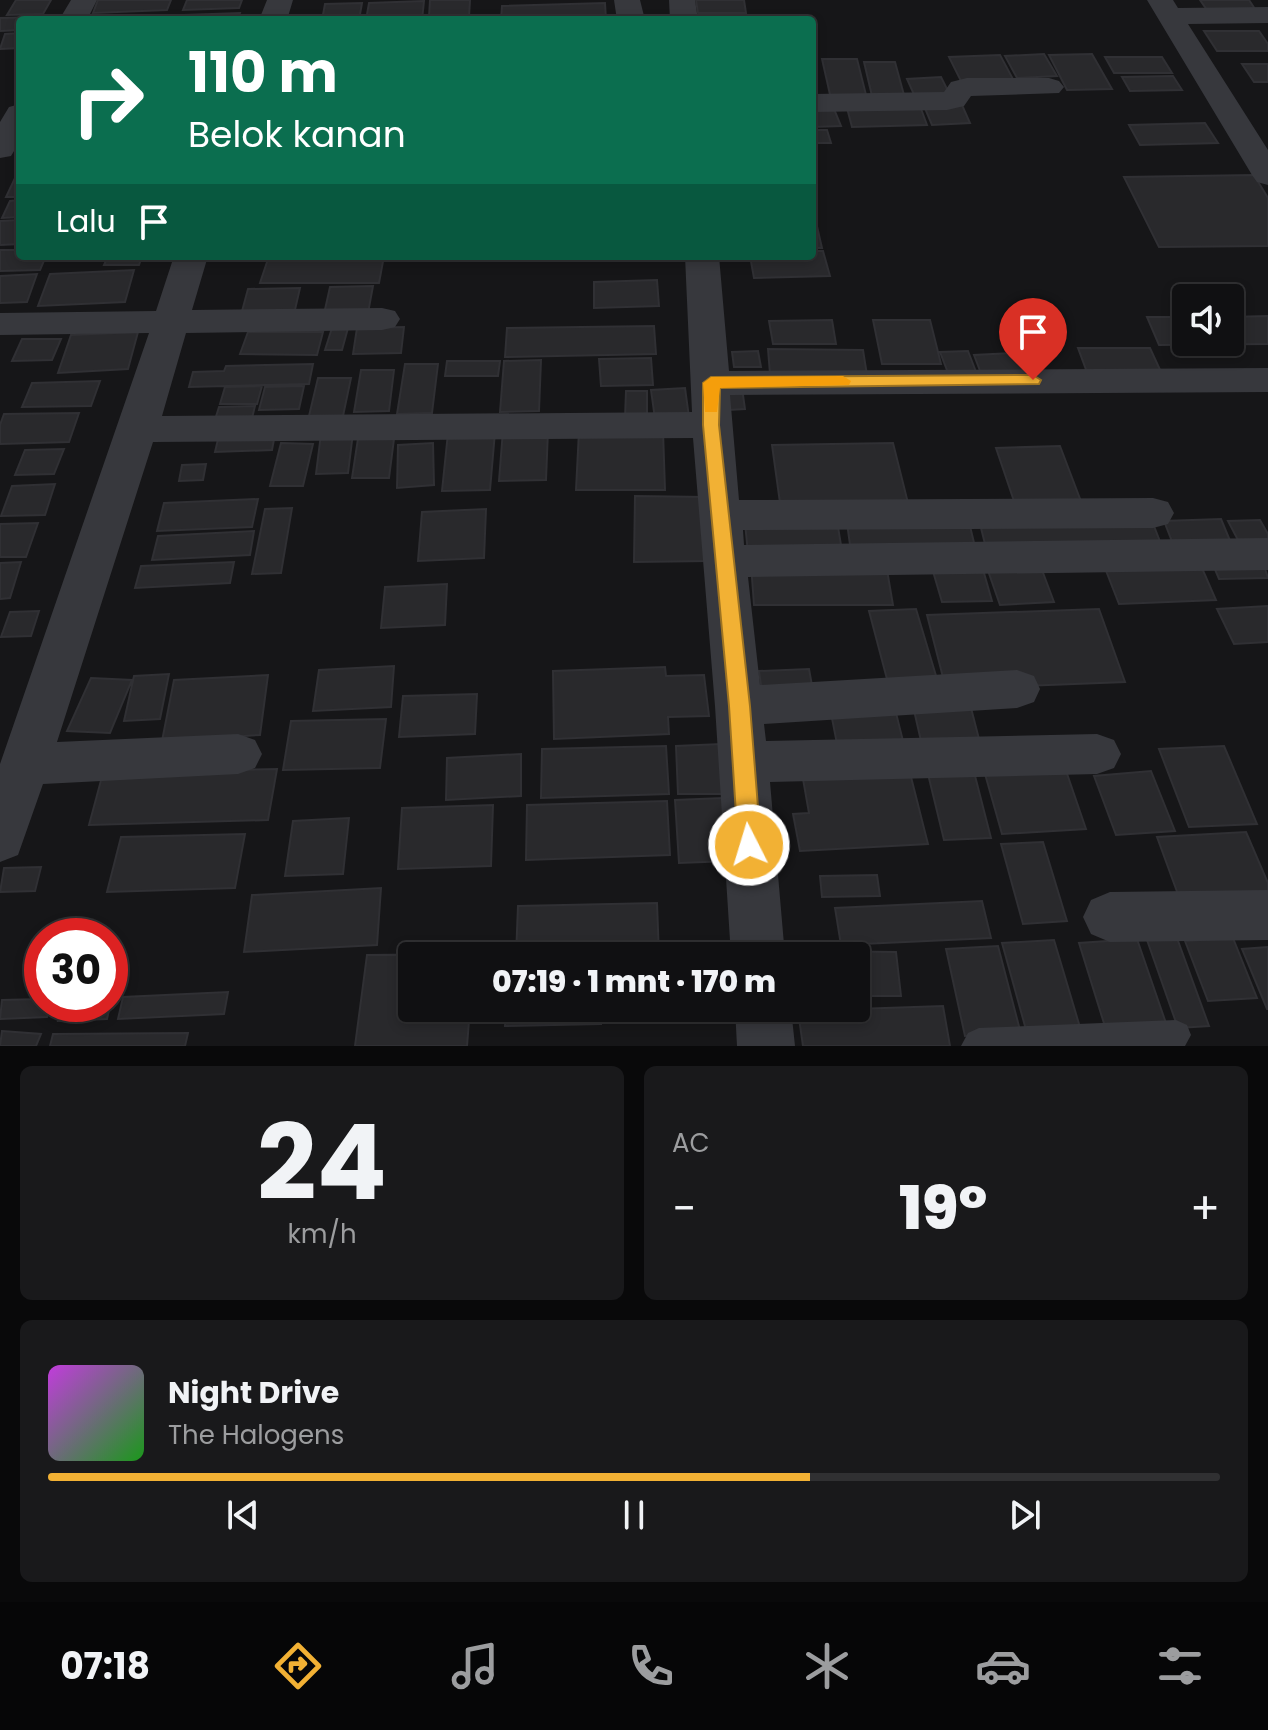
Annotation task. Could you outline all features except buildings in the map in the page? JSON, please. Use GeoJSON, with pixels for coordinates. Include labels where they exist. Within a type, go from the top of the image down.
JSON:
{"type":"FeatureCollection","features":[{"type":"Feature","properties":{"kind":"street"},"geometry":{"type":"LineString","coordinates":[[1165,8],[1268,15]]}},
{"type":"Feature","properties":{"kind":"street"},"geometry":{"type":"LineString","coordinates":[[1165,8],[1268,175]]}},
{"type":"Feature","properties":{"kind":"street"},"geometry":{"type":"LineString","coordinates":[[816,103],[947,101],[956,98],[964,88],[1049,87]]}},
{"type":"Feature","properties":{"kind":"street"},"geometry":{"type":"LineString","coordinates":[[0,149],[16,120]]}},
{"type":"Feature","properties":{"kind":"street"},"geometry":{"type":"LineString","coordinates":[[0,839],[138,429],[190,260]]}},
{"type":"Feature","properties":{"kind":"street"},"geometry":{"type":"LineString","coordinates":[[702,260],[711,404],[757,942]]}},
{"type":"Feature","properties":{"kind":"street"},"geometry":{"type":"LineString","coordinates":[[0,324],[382,319]]}},
{"type":"Feature","properties":{"kind":"street"},"geometry":{"type":"LineString","coordinates":[[138,429],[1268,380]]}},
{"type":"Feature","properties":{"kind":"street"},"geometry":{"type":"LineString","coordinates":[[721,515],[1153,513]]}},
{"type":"Feature","properties":{"kind":"street"},"geometry":{"type":"LineString","coordinates":[[724,561],[1268,554]]}},
{"type":"Feature","properties":{"kind":"street"},"geometry":{"type":"LineString","coordinates":[[739,706],[1017,689]]}},
{"type":"Feature","properties":{"kind":"street"},"geometry":{"type":"LineString","coordinates":[[25,764],[238,754]]}},
{"type":"Feature","properties":{"kind":"street"},"geometry":{"type":"LineString","coordinates":[[743,762],[1097,754]]}},
{"type":"Feature","properties":{"kind":"street"},"geometry":{"type":"LineString","coordinates":[[1110,917],[1268,915]]}},
{"type":"Feature","properties":{"kind":"street"},"geometry":{"type":"LineString","coordinates":[[764,1022],[766,1046]]}},
{"type":"Feature","properties":{"kind":"lane"},"geometry":{"type":"LineString","coordinates":[[976,1046],[979,1043],[1176,1035]]}},
{"type":"Feature","properties":{"kind":"slow traffic"},"geometry":{"type":"LineString","coordinates":[[711,408],[711,383],[843,381]]}},
{"type":"Feature","properties":{"kind":"route"},"geometry":{"type":"LineString","coordinates":[[749,845],[739,706],[711,425],[711,383],[1033,380]]}}]}
